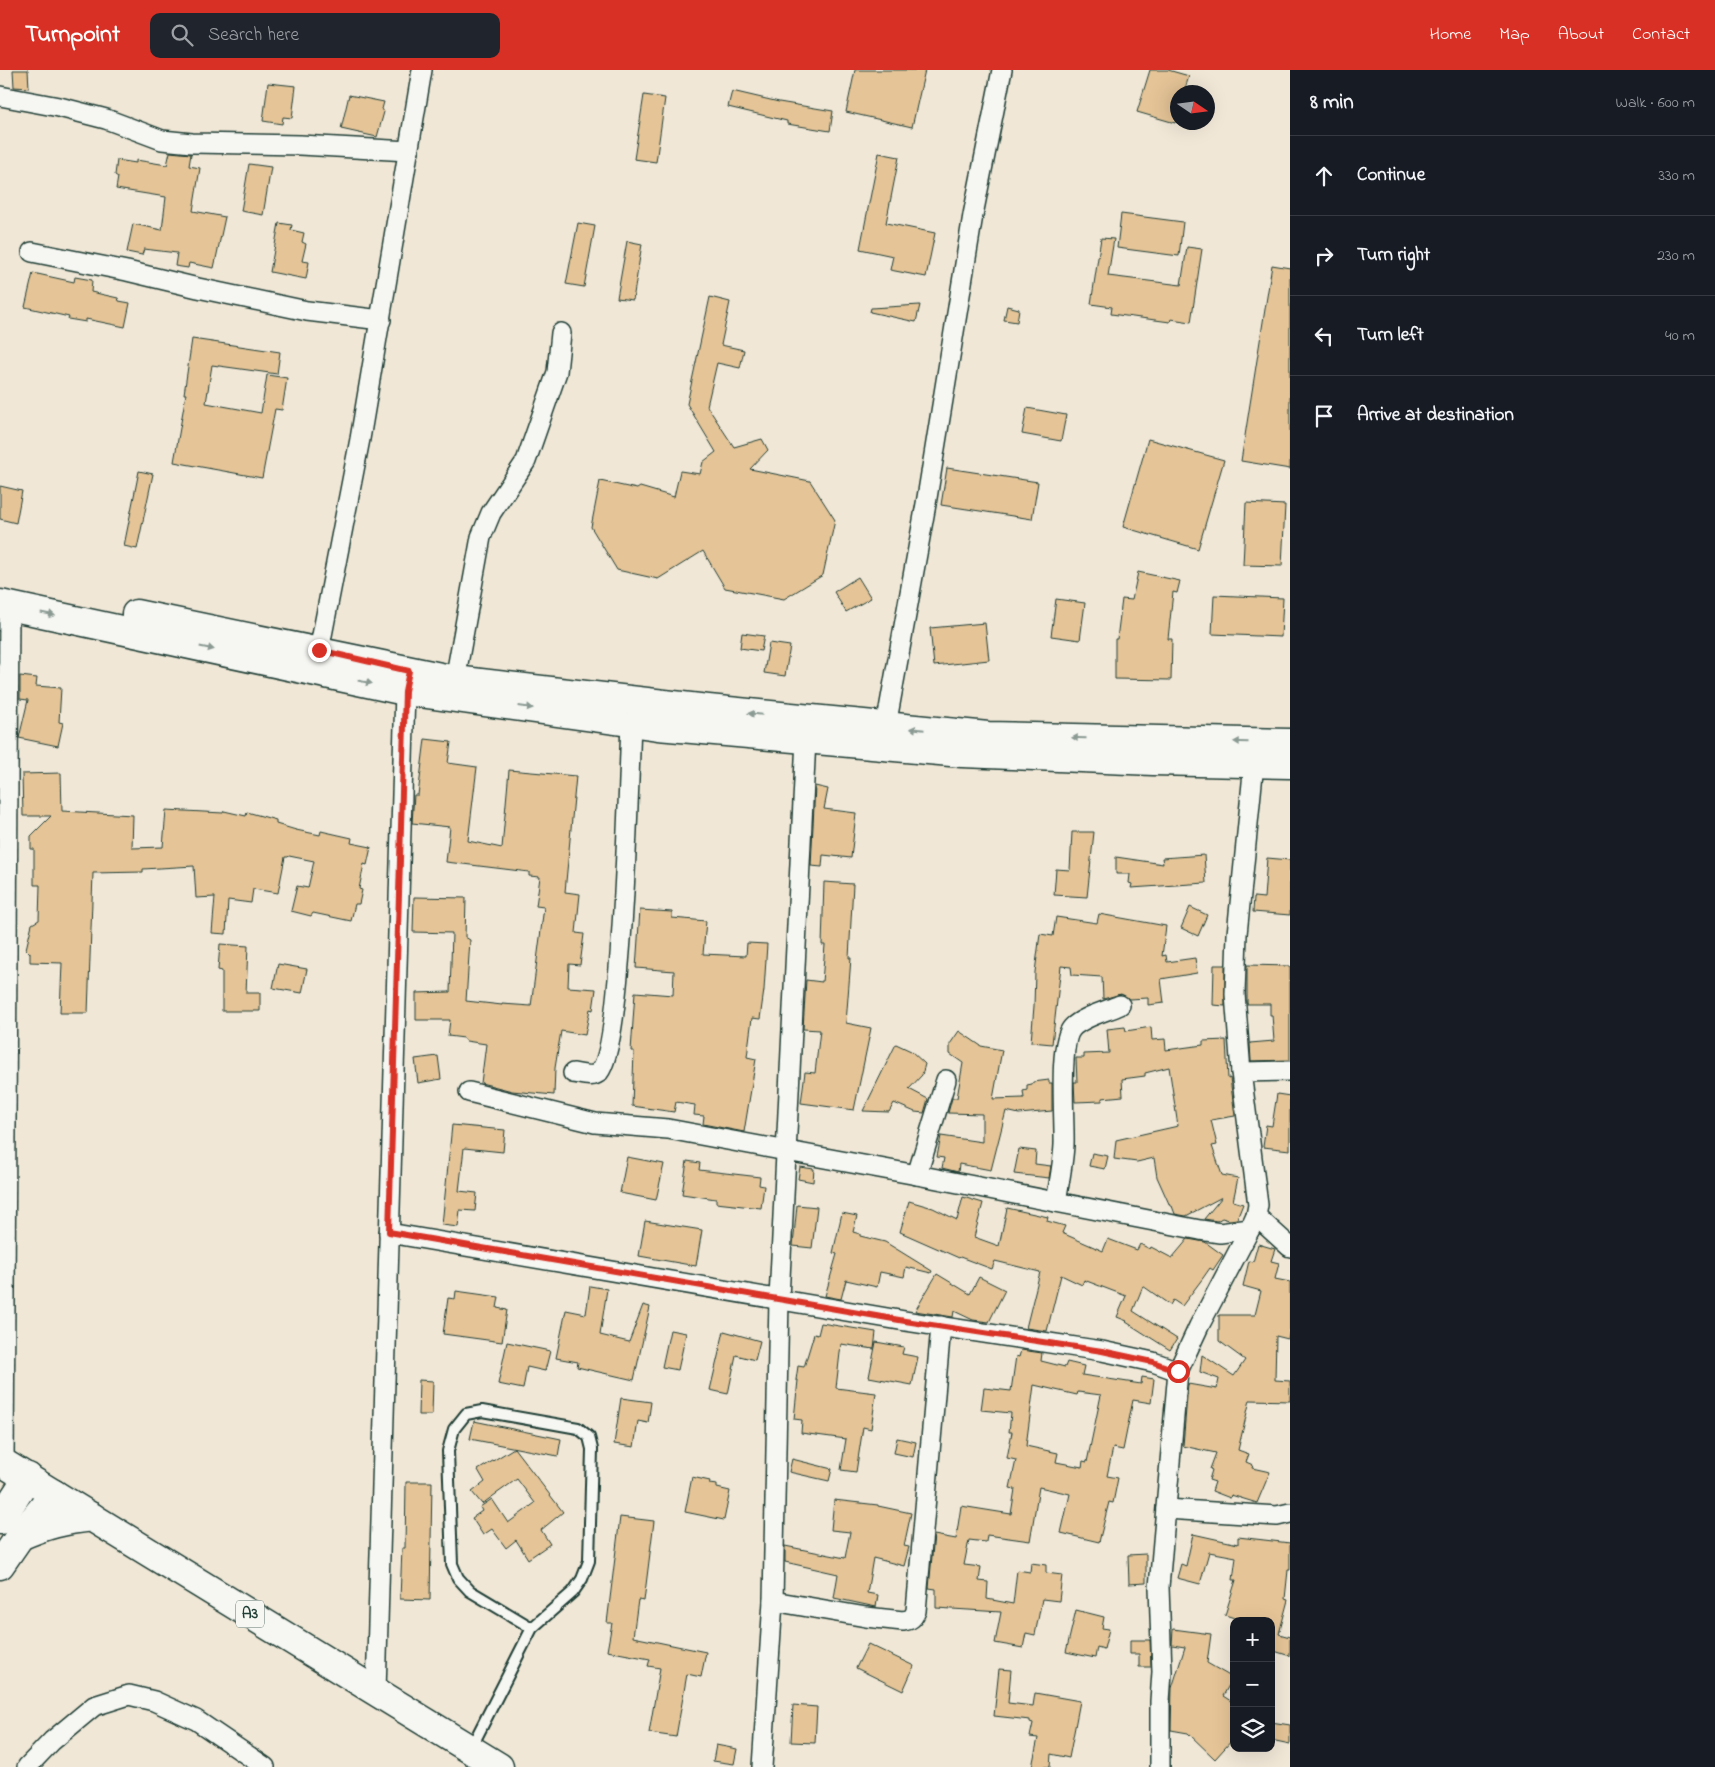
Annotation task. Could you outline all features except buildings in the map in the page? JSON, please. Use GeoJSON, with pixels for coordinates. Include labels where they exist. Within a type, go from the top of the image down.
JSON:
{"type":"FeatureCollection","features":[{"type":"Feature","properties":{"kind":"main road"},"geometry":{"type":"LineString","coordinates":[[3,599],[407,681],[631,722],[806,739],[885,736],[988,736],[1290,743]]}},
{"type":"Feature","properties":{"kind":"main road"},"geometry":{"type":"LineString","coordinates":[[3,599],[319,650],[407,681],[455,680],[708,709],[885,736],[962,753],[1153,761],[1290,764]]}},
{"type":"Feature","properties":{"kind":"main road","name":"A3"},"geometry":{"type":"LineString","coordinates":[[2,1463],[28,1477],[499,1767]]}},
{"type":"Feature","properties":{"kind":"main road"},"geometry":{"type":"LineString","coordinates":[[0,1565],[10,1528],[28,1477]]}},
{"type":"Feature","properties":{"kind":"main road"},"geometry":{"type":"LineString","coordinates":[[10,1528],[54,1494]]}},
{"type":"Feature","properties":{"kind":"main road"},"geometry":{"type":"LineString","coordinates":[[10,1528],[44,1525],[58,1521],[92,1517]]}},
{"type":"Feature","properties":{"kind":"street"},"geometry":{"type":"LineString","coordinates":[[319,650],[360,439],[422,70]]}},
{"type":"Feature","properties":{"kind":"street"},"geometry":{"type":"LineString","coordinates":[[885,736],[926,504],[973,215],[1002,70]]}},
{"type":"Feature","properties":{"kind":"street"},"geometry":{"type":"LineString","coordinates":[[0,96],[59,107],[106,119],[162,140],[192,143],[300,145],[409,151]]}},
{"type":"Feature","properties":{"kind":"street"},"geometry":{"type":"LineString","coordinates":[[32,252],[307,311],[381,320]]}},
{"type":"Feature","properties":{"kind":"street"},"geometry":{"type":"LineString","coordinates":[[455,680],[481,537],[491,513],[526,462],[557,372],[561,333]]}},
{"type":"Feature","properties":{"kind":"street"},"geometry":{"type":"LineString","coordinates":[[2,1463],[3,599]]}},
{"type":"Feature","properties":{"kind":"street"},"geometry":{"type":"LineString","coordinates":[[376,1692],[407,681]]}},
{"type":"Feature","properties":{"kind":"street"},"geometry":{"type":"LineString","coordinates":[[572,1073],[592,1076],[599,1072],[606,1060],[613,1021],[623,907],[631,722]]}},
{"type":"Feature","properties":{"kind":"street"},"geometry":{"type":"LineString","coordinates":[[762,1767],[773,1601],[780,1299],[806,739]]}},
{"type":"Feature","properties":{"kind":"street"},"geometry":{"type":"LineString","coordinates":[[1160,1767],[1162,1672],[1159,1587],[1178,1371],[1198,1326],[1253,1222],[1258,1205],[1241,1072],[1235,994],[1237,934],[1254,763]]}},
{"type":"Feature","properties":{"kind":"street"},"geometry":{"type":"LineString","coordinates":[[1056,1202],[1064,1147],[1063,1061],[1067,1035],[1072,1027],[1083,1020],[1120,1005]]}},
{"type":"Feature","properties":{"kind":"street"},"geometry":{"type":"LineString","coordinates":[[1241,1072],[1290,1071]]}},
{"type":"Feature","properties":{"kind":"street"},"geometry":{"type":"LineString","coordinates":[[917,1175],[946,1080]]}},
{"type":"Feature","properties":{"kind":"street"},"geometry":{"type":"LineString","coordinates":[[469,1092],[595,1123],[668,1129],[1220,1233],[1253,1222]]}},
{"type":"Feature","properties":{"kind":"street"},"geometry":{"type":"LineString","coordinates":[[1253,1222],[1290,1247]]}},
{"type":"Feature","properties":{"kind":"street"},"geometry":{"type":"LineString","coordinates":[[389,1232],[941,1326],[1102,1351],[1153,1362],[1178,1371]]}},
{"type":"Feature","properties":{"kind":"street"},"geometry":{"type":"LineString","coordinates":[[1220,1233],[1235,1258]]}},
{"type":"Feature","properties":{"kind":"street"},"geometry":{"type":"LineString","coordinates":[[773,1601],[885,1619],[903,1621],[913,1617],[916,1611],[941,1326]]}},
{"type":"Feature","properties":{"kind":"street"},"geometry":{"type":"LineString","coordinates":[[1166,1509],[1277,1516],[1290,1513]]}},
{"type":"Feature","properties":{"kind":"street"},"geometry":{"type":"LineString","coordinates":[[27,1767],[52,1741],[94,1706],[129,1695],[154,1701],[196,1720],[265,1767]]}},
{"type":"Feature","properties":{"kind":"lane"},"geometry":{"type":"LineString","coordinates":[[470,1749],[532,1628],[573,1592],[582,1579],[589,1561],[592,1449],[588,1437],[578,1428],[482,1411],[466,1414],[454,1429],[448,1451],[452,1564],[458,1578],[470,1591],[532,1628]]}},
{"type":"Feature","properties":{"kind":"route"},"geometry":{"type":"LineString","coordinates":[[319,650],[409,671],[405,691],[389,1232],[905,1321],[1102,1351],[1153,1362],[1178,1371]]}}]}
